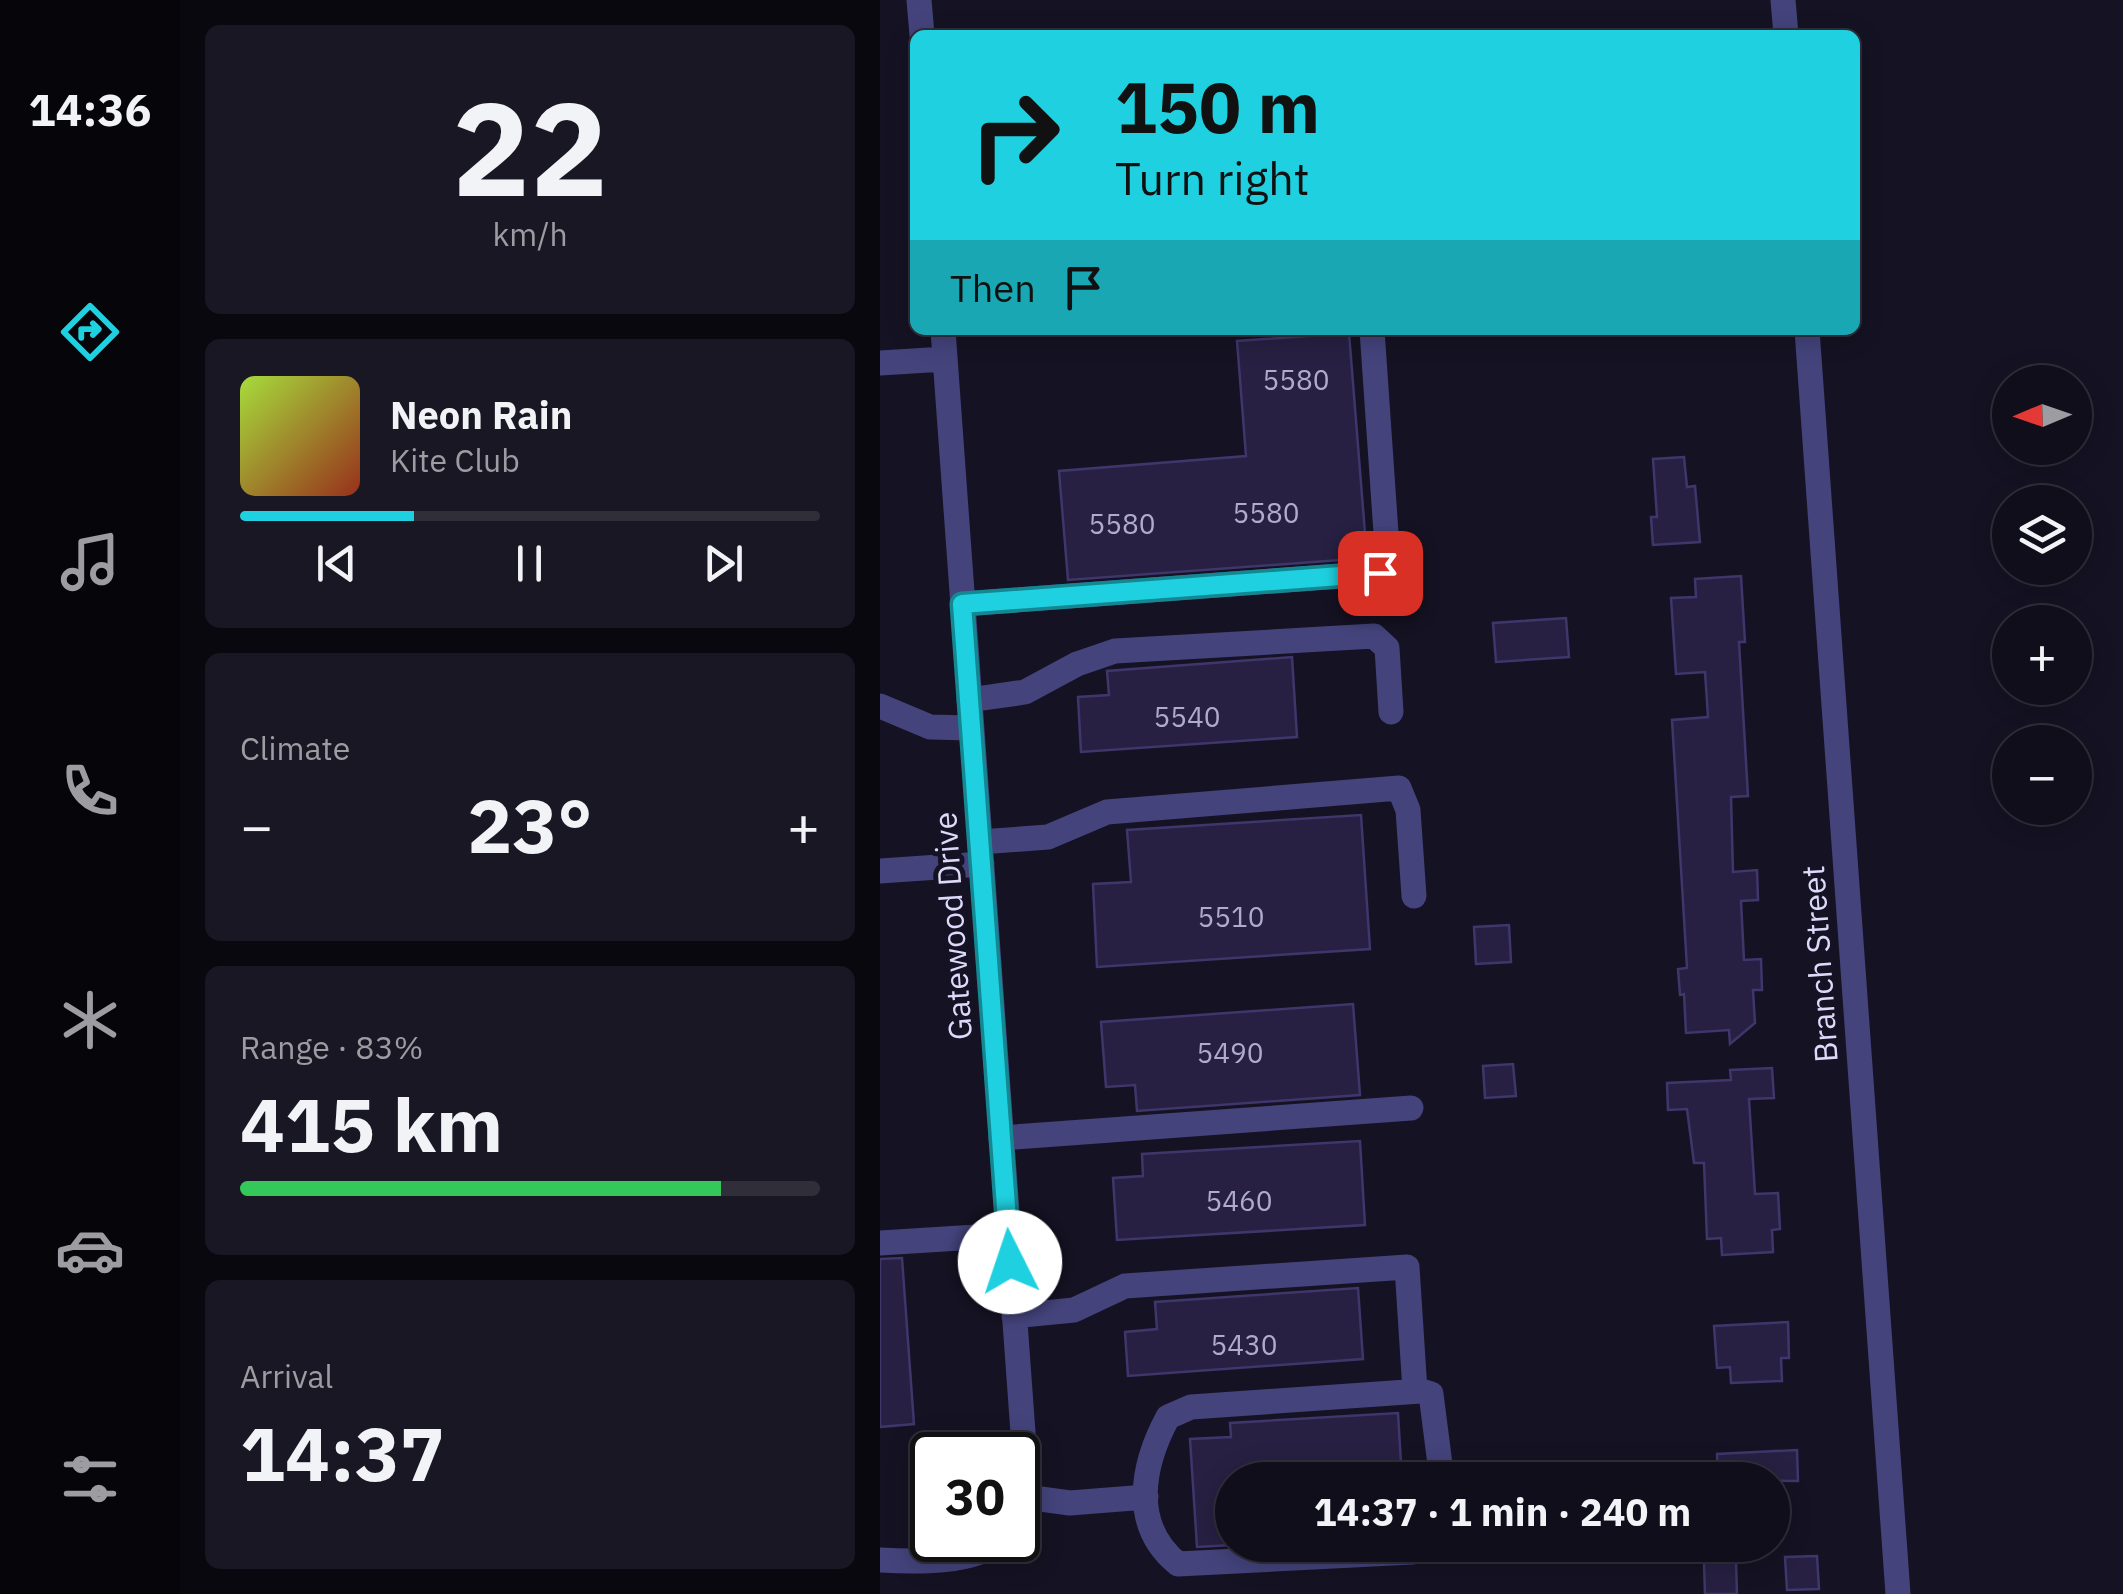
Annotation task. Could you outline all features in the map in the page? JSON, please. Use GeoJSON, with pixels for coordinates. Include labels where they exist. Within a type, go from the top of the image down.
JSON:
{"type":"FeatureCollection","features":[{"type":"Feature","properties":{"kind":"street"},"geometry":{"type":"LineString","coordinates":[[919,0],[922,30]]}},
{"type":"Feature","properties":{"kind":"street"},"geometry":{"type":"LineString","coordinates":[[1783,0],[1786,30]]}},
{"type":"Feature","properties":{"kind":"street","name":"Gatewood Drive"},"geometry":{"type":"LineString","coordinates":[[943,335],[1014,1316],[1018,1432]]}},
{"type":"Feature","properties":{"kind":"street"},"geometry":{"type":"LineString","coordinates":[[962,604],[1380,573],[1388,562],[1372,335]]}},
{"type":"Feature","properties":{"kind":"street","name":"Branch Street"},"geometry":{"type":"LineString","coordinates":[[1807,335],[1898,1594]]}},
{"type":"Feature","properties":{"kind":"street"},"geometry":{"type":"LineString","coordinates":[[880,364],[945,359]]}},
{"type":"Feature","properties":{"kind":"street"},"geometry":{"type":"LineString","coordinates":[[970,700],[1024,692],[1078,664],[1115,652],[1374,636],[1387,648],[1391,712]]}},
{"type":"Feature","properties":{"kind":"street"},"geometry":{"type":"LineString","coordinates":[[880,706],[930,728],[971,728]]}},
{"type":"Feature","properties":{"kind":"street"},"geometry":{"type":"LineString","coordinates":[[880,871],[1048,837],[1108,812],[1400,788],[1408,810],[1414,896]]}},
{"type":"Feature","properties":{"kind":"street"},"geometry":{"type":"LineString","coordinates":[[1001,1138],[1411,1108]]}},
{"type":"Feature","properties":{"kind":"street"},"geometry":{"type":"LineString","coordinates":[[880,1243],[1008,1235]]}},
{"type":"Feature","properties":{"kind":"street"},"geometry":{"type":"LineString","coordinates":[[1014,1316],[1074,1310],[1126,1286],[1407,1267],[1415,1391]]}},
{"type":"Feature","properties":{"kind":"street"},"geometry":{"type":"LineString","coordinates":[[1215,1562],[1178,1564],[1156,1539],[1144,1472],[1168,1417],[1191,1407],[1426,1391],[1435,1399],[1440,1462]]}},
{"type":"Feature","properties":{"kind":"street"},"geometry":{"type":"LineString","coordinates":[[1040,1508],[1146,1497]]}},
{"type":"Feature","properties":{"kind":"street"},"geometry":{"type":"LineString","coordinates":[[880,1560],[910,1559]]}},
{"type":"Feature","properties":{"kind":"building"},"geometry":{"type":"Polygon","coordinates":[[[1349,335],[1367,558],[1068,580],[1059,471],[1246,456],[1237,341],[1349,335]]]}},
{"type":"Feature","properties":{"kind":"building"},"geometry":{"type":"Polygon","coordinates":[[[1684,457],[1687,487],[1695,486],[1700,542],[1653,545],[1651,517],[1657,517],[1653,459],[1684,457]]]}},
{"type":"Feature","properties":{"kind":"building"},"geometry":{"type":"Polygon","coordinates":[[[1741,576],[1745,642],[1739,642],[1748,796],[1731,797],[1733,872],[1757,870],[1758,900],[1741,901],[1744,960],[1761,959],[1762,990],[1753,990],[1755,1023],[1730,1044],[1729,1030],[1686,1033],[1684,994],[1680,995],[1678,969],[1687,968],[1672,720],[1708,717],[1705,672],[1676,674],[1671,598],[1696,597],[1695,579],[1741,576]]]}},
{"type":"Feature","properties":{"kind":"building"},"geometry":{"type":"Polygon","coordinates":[[[1566,618],[1569,657],[1496,662],[1493,623],[1566,618]]]}},
{"type":"Feature","properties":{"kind":"building"},"geometry":{"type":"Polygon","coordinates":[[[1292,657],[1297,737],[1081,752],[1078,697],[1109,695],[1107,671],[1292,657]]]}},
{"type":"Feature","properties":{"kind":"building"},"geometry":{"type":"Polygon","coordinates":[[[1361,815],[1370,949],[1097,967],[1093,884],[1131,882],[1127,830],[1361,815]]]}},
{"type":"Feature","properties":{"kind":"building"},"geometry":{"type":"Polygon","coordinates":[[[1509,925],[1511,962],[1476,964],[1474,927],[1509,925]]]}},
{"type":"Feature","properties":{"kind":"building"},"geometry":{"type":"Polygon","coordinates":[[[1353,1004],[1360,1095],[1137,1111],[1135,1085],[1106,1087],[1101,1022],[1353,1004]]]}},
{"type":"Feature","properties":{"kind":"building"},"geometry":{"type":"Polygon","coordinates":[[[1513,1064],[1516,1096],[1485,1098],[1483,1066],[1513,1064]]]}},
{"type":"Feature","properties":{"kind":"building"},"geometry":{"type":"Polygon","coordinates":[[[1772,1068],[1774,1098],[1749,1099],[1755,1194],[1778,1193],[1780,1229],[1772,1230],[1773,1252],[1722,1255],[1721,1238],[1707,1239],[1704,1163],[1694,1163],[1687,1109],[1668,1110],[1667,1083],[1731,1080],[1730,1070],[1772,1068]]]}},
{"type":"Feature","properties":{"kind":"building"},"geometry":{"type":"Polygon","coordinates":[[[1360,1141],[1365,1225],[1117,1240],[1113,1178],[1143,1176],[1142,1154],[1360,1141]]]}},
{"type":"Feature","properties":{"kind":"building"},"geometry":{"type":"Polygon","coordinates":[[[902,1258],[914,1424],[880,1427],[880,1259],[902,1258]]]}},
{"type":"Feature","properties":{"kind":"building"},"geometry":{"type":"Polygon","coordinates":[[[1358,1288],[1363,1359],[1128,1376],[1125,1332],[1157,1329],[1155,1302],[1358,1288]]]}},
{"type":"Feature","properties":{"kind":"building"},"geometry":{"type":"Polygon","coordinates":[[[1788,1322],[1789,1358],[1781,1358],[1782,1381],[1731,1383],[1730,1367],[1717,1368],[1714,1326],[1788,1322]]]}},
{"type":"Feature","properties":{"kind":"building"},"geometry":{"type":"Polygon","coordinates":[[[1398,1413],[1401,1462],[1215,1462],[1215,1546],[1197,1547],[1190,1439],[1231,1437],[1230,1423],[1398,1413]]]}},
{"type":"Feature","properties":{"kind":"building"},"geometry":{"type":"Polygon","coordinates":[[[1797,1450],[1798,1481],[1790,1481],[1790,1462],[1717,1462],[1717,1454],[1797,1450]]]}},
{"type":"Feature","properties":{"kind":"building"},"geometry":{"type":"Polygon","coordinates":[[[1817,1556],[1819,1589],[1787,1590],[1785,1562],[1790,1562],[1790,1557],[1817,1556]]]}},
{"type":"Feature","properties":{"kind":"building"},"geometry":{"type":"Polygon","coordinates":[[[1736,1562],[1737,1594],[1705,1594],[1704,1563],[1736,1562]]]}},
{"type":"Feature","properties":{"kind":"route"},"geometry":{"type":"LineString","coordinates":[[1010,1262],[962,604],[1380,573]]}}]}
